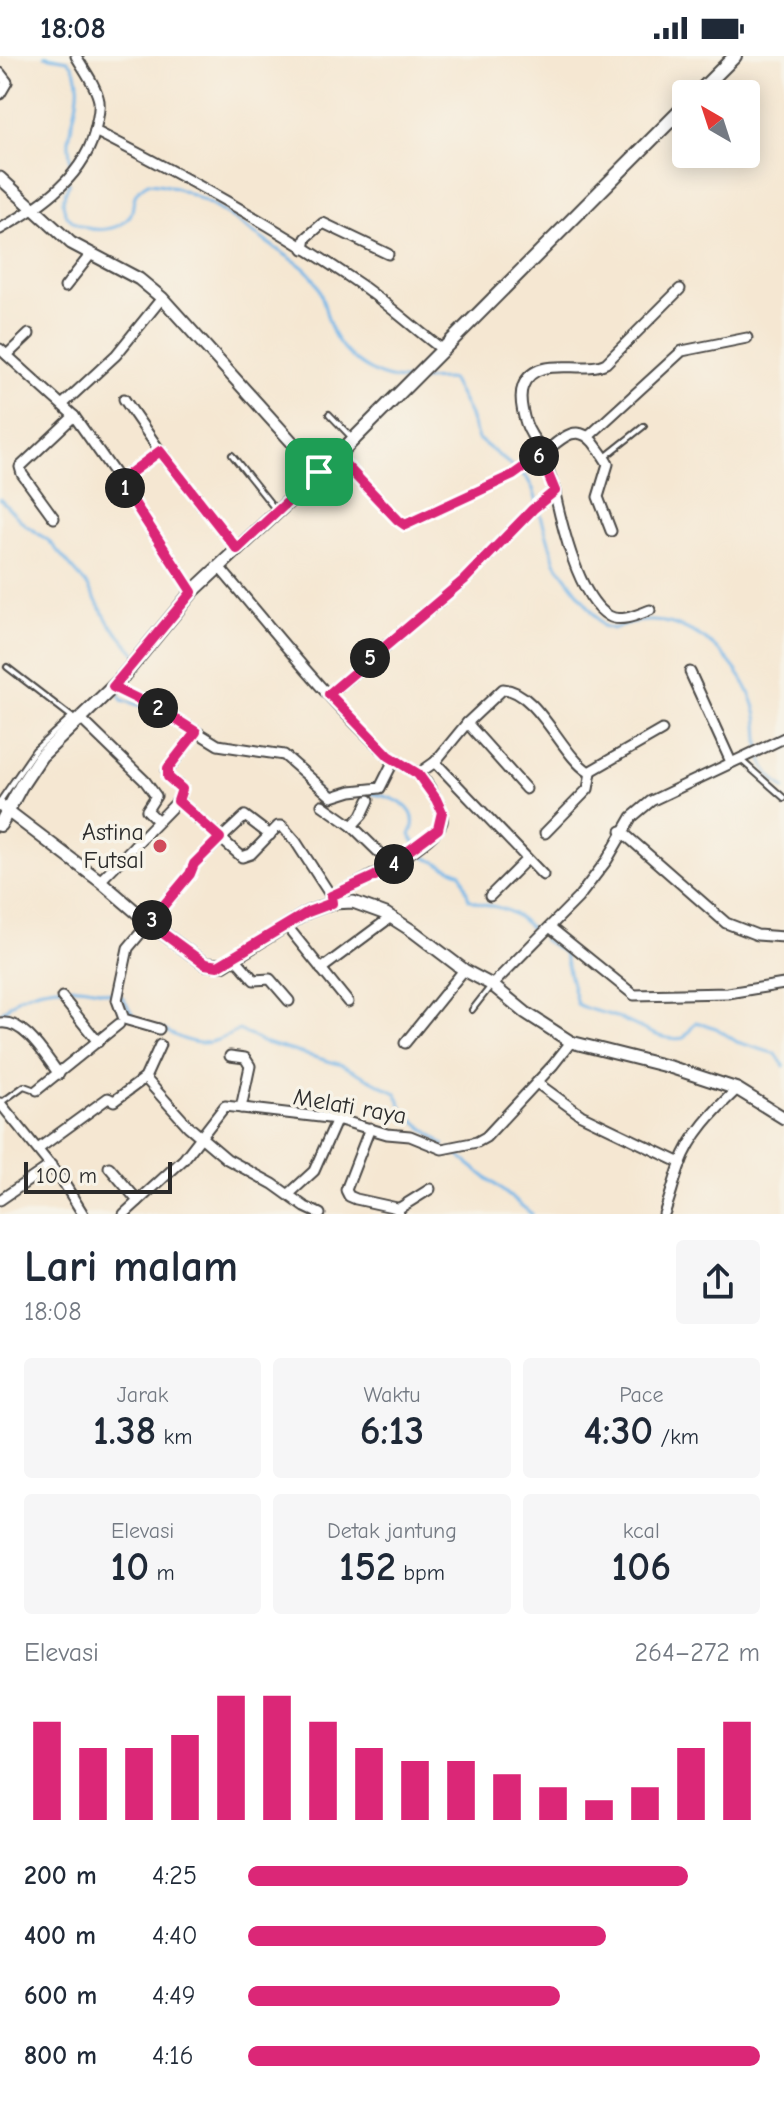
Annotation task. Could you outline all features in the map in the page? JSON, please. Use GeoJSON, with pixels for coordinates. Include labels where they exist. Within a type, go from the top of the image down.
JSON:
{"type":"FeatureCollection","features":[{"type":"Feature","properties":{"kind":"main road"},"geometry":{"type":"LineString","coordinates":[[711,80],[735,56]]}},
{"type":"Feature","properties":{"kind":"main road"},"geometry":{"type":"LineString","coordinates":[[0,825],[3,806],[32,768],[76,719],[117,688],[192,592],[337,456],[672,119]]}},
{"type":"Feature","properties":{"kind":"street"},"geometry":{"type":"LineString","coordinates":[[0,229],[33,208],[71,176],[85,158],[95,131],[99,104],[76,56]]}},
{"type":"Feature","properties":{"kind":"street"},"geometry":{"type":"LineString","coordinates":[[0,73],[7,82],[0,94]]}},
{"type":"Feature","properties":{"kind":"street"},"geometry":{"type":"LineString","coordinates":[[95,131],[188,179],[363,286],[443,350]]}},
{"type":"Feature","properties":{"kind":"street"},"geometry":{"type":"LineString","coordinates":[[0,178],[71,243],[139,279],[162,298],[319,472]]}},
{"type":"Feature","properties":{"kind":"street"},"geometry":{"type":"LineString","coordinates":[[304,249],[306,238],[323,223],[388,254]]}},
{"type":"Feature","properties":{"kind":"street"},"geometry":{"type":"LineString","coordinates":[[65,287],[91,254]]}},
{"type":"Feature","properties":{"kind":"street"},"geometry":{"type":"LineString","coordinates":[[650,610],[617,619],[603,610],[581,577],[559,518],[555,491],[543,462],[544,453],[528,430],[523,385],[535,372],[550,367],[598,368],[680,289]]}},
{"type":"Feature","properties":{"kind":"street"},"geometry":{"type":"LineString","coordinates":[[63,404],[116,355],[162,298]]}},
{"type":"Feature","properties":{"kind":"street"},"geometry":{"type":"LineString","coordinates":[[29,334],[3,352],[74,416],[192,592]]}},
{"type":"Feature","properties":{"kind":"street"},"geometry":{"type":"LineString","coordinates":[[588,437],[682,351],[747,338]]}},
{"type":"Feature","properties":{"kind":"street"},"geometry":{"type":"LineString","coordinates":[[124,399],[160,451],[237,549]]}},
{"type":"Feature","properties":{"kind":"street"},"geometry":{"type":"LineString","coordinates":[[54,518],[19,469],[74,416]]}},
{"type":"Feature","properties":{"kind":"street"},"geometry":{"type":"LineString","coordinates":[[544,453],[573,432],[581,432],[588,437],[608,464],[598,497],[611,531]]}},
{"type":"Feature","properties":{"kind":"street"},"geometry":{"type":"LineString","coordinates":[[120,481],[160,451]]}},
{"type":"Feature","properties":{"kind":"street"},"geometry":{"type":"LineString","coordinates":[[329,694],[464,580],[533,509],[555,491]]}},
{"type":"Feature","properties":{"kind":"street"},"geometry":{"type":"LineString","coordinates":[[3,806],[149,923],[205,964],[218,966],[375,876],[438,829],[442,816],[436,799],[418,774],[394,760],[329,694],[219,567]]}},
{"type":"Feature","properties":{"kind":"street"},"geometry":{"type":"LineString","coordinates":[[690,672],[735,760]]}},
{"type":"Feature","properties":{"kind":"street"},"geometry":{"type":"LineString","coordinates":[[117,688],[218,745],[284,755],[332,797],[380,788],[394,760]]}},
{"type":"Feature","properties":{"kind":"street"},"geometry":{"type":"LineString","coordinates":[[418,774],[435,762],[467,723],[501,691],[513,691],[540,714],[584,770],[591,772],[662,730]]}},
{"type":"Feature","properties":{"kind":"street"},"geometry":{"type":"LineString","coordinates":[[76,719],[145,781],[156,796],[147,810],[158,821]]}},
{"type":"Feature","properties":{"kind":"street"},"geometry":{"type":"LineString","coordinates":[[467,723],[526,789]]}},
{"type":"Feature","properties":{"kind":"street"},"geometry":{"type":"LineString","coordinates":[[100,881],[178,801],[182,789],[168,777],[167,771],[194,734]]}},
{"type":"Feature","properties":{"kind":"street"},"geometry":{"type":"LineString","coordinates":[[492,985],[587,888],[632,817],[662,794],[784,738]]}},
{"type":"Feature","properties":{"kind":"street"},"geometry":{"type":"LineString","coordinates":[[435,762],[543,875]]}},
{"type":"Feature","properties":{"kind":"street"},"geometry":{"type":"LineString","coordinates":[[545,833],[588,789],[591,772]]}},
{"type":"Feature","properties":{"kind":"street"},"geometry":{"type":"LineString","coordinates":[[352,826],[369,800]]}},
{"type":"Feature","properties":{"kind":"street"},"geometry":{"type":"LineString","coordinates":[[178,801],[238,855],[246,857],[278,826],[282,826],[296,842],[331,900]]}},
{"type":"Feature","properties":{"kind":"street"},"geometry":{"type":"LineString","coordinates":[[322,805],[352,826],[392,865]]}},
{"type":"Feature","properties":{"kind":"street"},"geometry":{"type":"LineString","coordinates":[[159,1029],[124,1019],[118,996],[128,948],[190,874],[194,864],[246,815],[270,835]]}},
{"type":"Feature","properties":{"kind":"street"},"geometry":{"type":"LineString","coordinates":[[621,831],[726,923],[757,935],[784,937]]}},
{"type":"Feature","properties":{"kind":"street"},"geometry":{"type":"LineString","coordinates":[[490,896],[527,859]]}},
{"type":"Feature","properties":{"kind":"street"},"geometry":{"type":"LineString","coordinates":[[331,900],[353,902],[391,917],[571,1042],[670,1067],[737,1089],[784,1118]]}},
{"type":"Feature","properties":{"kind":"street"},"geometry":{"type":"LineString","coordinates":[[321,969],[391,917]]}},
{"type":"Feature","properties":{"kind":"street"},"geometry":{"type":"LineString","coordinates":[[286,925],[348,1002]]}},
{"type":"Feature","properties":{"kind":"street"},"geometry":{"type":"LineString","coordinates":[[551,928],[634,995],[728,993],[784,984]]}},
{"type":"Feature","properties":{"kind":"street"},"geometry":{"type":"LineString","coordinates":[[235,958],[254,980],[270,979],[289,1001]]}},
{"type":"Feature","properties":{"kind":"street"},"geometry":{"type":"LineString","coordinates":[[405,1043],[464,970]]}},
{"type":"Feature","properties":{"kind":"street"},"geometry":{"type":"LineString","coordinates":[[62,997],[98,1042]]}},
{"type":"Feature","properties":{"kind":"street"},"geometry":{"type":"LineString","coordinates":[[0,1023],[10,1022],[21,1028],[59,1074]]}},
{"type":"Feature","properties":{"kind":"street"},"geometry":{"type":"LineString","coordinates":[[37,1090],[119,1024]]}},
{"type":"Feature","properties":{"kind":"street","name":"Melati raya"},"geometry":{"type":"LineString","coordinates":[[241,1108],[337,1119],[446,1148],[481,1140],[537,1083],[571,1042]]}},
{"type":"Feature","properties":{"kind":"street"},"geometry":{"type":"LineString","coordinates":[[38,1149],[108,1098],[114,1101],[145,1078],[160,1045]]}},
{"type":"Feature","properties":{"kind":"street"},"geometry":{"type":"LineString","coordinates":[[124,1214],[202,1139],[222,1108],[241,1108],[250,1066],[245,1058],[230,1056]]}},
{"type":"Feature","properties":{"kind":"street"},"geometry":{"type":"LineString","coordinates":[[145,1078],[202,1139],[239,1167],[291,1192],[300,1204],[320,1214]]}},
{"type":"Feature","properties":{"kind":"street"},"geometry":{"type":"LineString","coordinates":[[537,1083],[581,1115],[681,1163]]}},
{"type":"Feature","properties":{"kind":"street"},"geometry":{"type":"LineString","coordinates":[[664,1214],[681,1163],[702,1126],[737,1089]]}},
{"type":"Feature","properties":{"kind":"street"},"geometry":{"type":"LineString","coordinates":[[1,1107],[51,1165],[83,1214]]}},
{"type":"Feature","properties":{"kind":"street"},"geometry":{"type":"LineString","coordinates":[[291,1192],[314,1171],[337,1119]]}},
{"type":"Feature","properties":{"kind":"street"},"geometry":{"type":"LineString","coordinates":[[370,1128],[346,1186],[347,1194],[399,1212],[430,1189]]}},
{"type":"Feature","properties":{"kind":"street"},"geometry":{"type":"LineString","coordinates":[[0,1200],[51,1165]]}},
{"type":"Feature","properties":{"kind":"street"},"geometry":{"type":"LineString","coordinates":[[109,1167],[138,1201]]}},
{"type":"Feature","properties":{"kind":"lane"},"geometry":{"type":"LineString","coordinates":[[329,414],[354,439]]}},
{"type":"Feature","properties":{"kind":"lane"},"geometry":{"type":"LineString","coordinates":[[605,457],[644,426]]}},
{"type":"Feature","properties":{"kind":"lane"},"geometry":{"type":"LineString","coordinates":[[337,456],[398,520],[407,525],[513,475],[544,453]]}},
{"type":"Feature","properties":{"kind":"lane"},"geometry":{"type":"LineString","coordinates":[[232,455],[277,511]]}},
{"type":"Feature","properties":{"kind":"lane"},"geometry":{"type":"LineString","coordinates":[[7,667],[76,719]]}},
{"type":"Feature","properties":{"kind":"lane"},"geometry":{"type":"LineString","coordinates":[[735,760],[784,798]]}},
{"type":"Feature","properties":{"kind":"lane"},"geometry":{"type":"LineString","coordinates":[[472,1010],[492,985]]}},
{"type":"Feature","properties":{"kind":"lane"},"geometry":{"type":"LineString","coordinates":[[1,1107],[24,1086],[37,1090]]}},
{"type":"Feature","properties":{"kind":"waterway"},"geometry":{"type":"LineString","coordinates":[[45,56],[68,60],[77,78],[78,98],[69,140],[70,172]]}},
{"type":"Feature","properties":{"kind":"waterway"},"geometry":{"type":"LineString","coordinates":[[69,183],[63,199],[65,211],[77,224],[86,228],[106,229],[123,223],[129,218],[136,194],[148,183],[164,185],[199,198],[298,263],[313,277],[334,334],[349,355],[371,371],[408,380]]}},
{"type":"Feature","properties":{"kind":"waterway"},"geometry":{"type":"LineString","coordinates":[[419,380],[451,379],[469,413],[478,439],[527,478],[555,562],[603,626],[613,629],[635,622],[656,621],[677,625],[696,634],[729,661],[752,699],[765,767],[784,789]]}},
{"type":"Feature","properties":{"kind":"waterway"},"geometry":{"type":"LineString","coordinates":[[0,499],[24,524],[49,541],[87,585],[109,623],[137,655]]}},
{"type":"Feature","properties":{"kind":"waterway"},"geometry":{"type":"LineString","coordinates":[[131,676],[142,661]]}},
{"type":"Feature","properties":{"kind":"waterway"},"geometry":{"type":"LineString","coordinates":[[119,693],[122,700],[142,706]]}},
{"type":"Feature","properties":{"kind":"waterway"},"geometry":{"type":"LineString","coordinates":[[300,775],[326,799],[331,798]]}},
{"type":"Feature","properties":{"kind":"waterway"},"geometry":{"type":"LineString","coordinates":[[370,793],[396,800],[409,810],[413,817],[410,835],[422,856],[461,873],[469,899],[508,911],[537,934]]}},
{"type":"Feature","properties":{"kind":"waterway"},"geometry":{"type":"LineString","coordinates":[[542,939],[564,953],[577,1004],[666,1038],[684,1038],[696,1022],[716,1028],[737,1042],[776,1054],[784,1066]]}},
{"type":"Feature","properties":{"kind":"waterway"},"geometry":{"type":"LineString","coordinates":[[0,1014],[17,999],[32,992],[71,986],[122,997],[135,1018]]}},
{"type":"Feature","properties":{"kind":"waterway"},"geometry":{"type":"LineString","coordinates":[[160,1028],[182,1039],[200,1043],[217,1040],[239,1030],[262,1042],[342,1065],[396,1093],[404,1112],[444,1145]]}},
{"type":"Feature","properties":{"kind":"waterway"},"geometry":{"type":"LineString","coordinates":[[450,1149],[532,1214]]}},
{"type":"Feature","properties":{"kind":"place","name":"Astina Futsal"},"geometry":{"type":"Point","coordinates":[160,846]}},
{"type":"Feature","properties":{"kind":"route"},"geometry":{"type":"LineString","coordinates":[[160,451],[237,549],[319,472],[337,456],[398,520],[407,525],[513,475],[544,453],[543,462],[555,491],[533,509],[464,580],[329,694],[389,756],[418,774],[442,812],[438,829],[375,876],[331,896],[332,903],[308,912],[223,965],[213,966],[193,956],[149,923],[190,874],[194,864],[220,838],[178,801],[182,789],[168,777],[168,768],[196,732],[166,713],[113,687],[192,592],[120,481],[160,451]]}}]}
